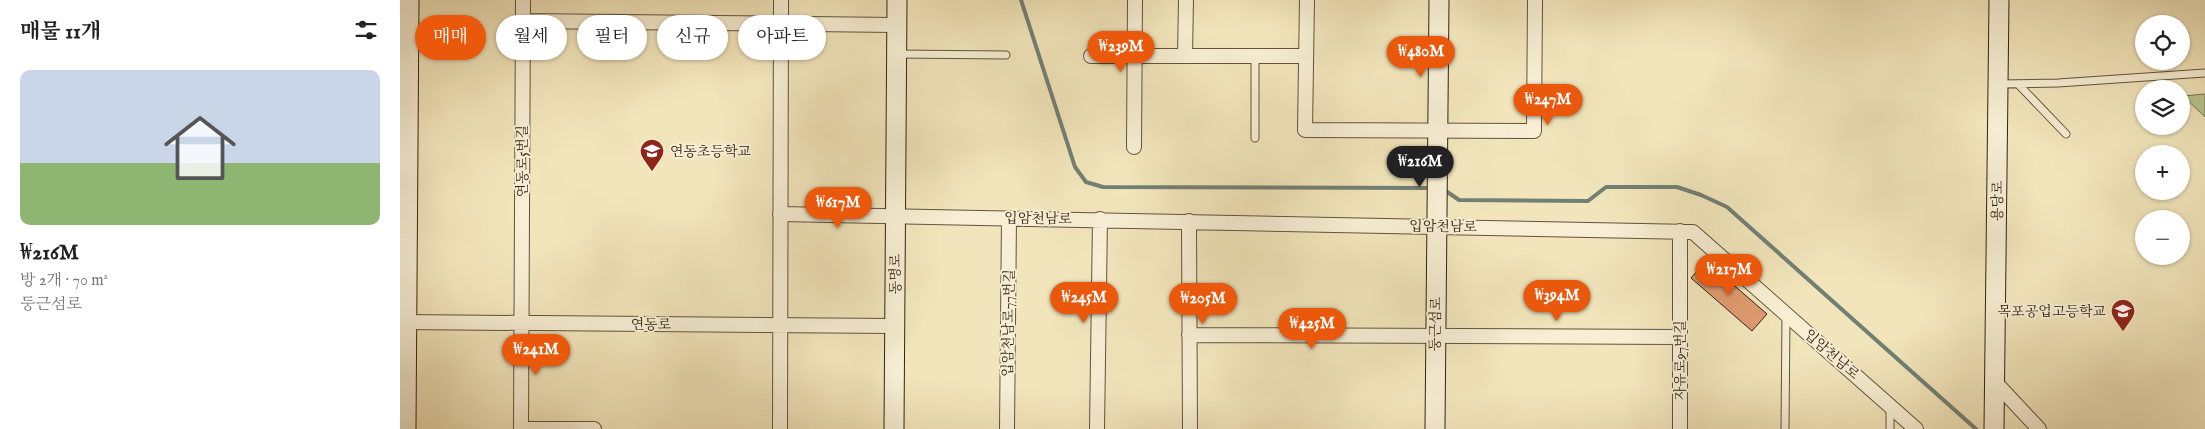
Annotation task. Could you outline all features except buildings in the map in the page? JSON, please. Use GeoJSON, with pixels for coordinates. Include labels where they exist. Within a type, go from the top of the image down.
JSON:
{"type":"FeatureCollection","features":[{"type":"Feature","properties":{"kind":"street"},"geometry":{"type":"LineString","coordinates":[[400,2],[407,0],[403,322],[406,429]]}},
{"type":"Feature","properties":{"kind":"street","name":"연동로5번길"},"geometry":{"type":"LineString","coordinates":[[523,0],[523,15]]}},
{"type":"Feature","properties":{"kind":"street"},"geometry":{"type":"LineString","coordinates":[[781,0],[781,15]]}},
{"type":"Feature","properties":{"kind":"street","name":"동명로"},"geometry":{"type":"LineString","coordinates":[[894,429],[897,0]]}},
{"type":"Feature","properties":{"kind":"street"},"geometry":{"type":"LineString","coordinates":[[1134,147],[1135,0]]}},
{"type":"Feature","properties":{"kind":"street"},"geometry":{"type":"LineString","coordinates":[[1185,56],[1186,0]]}},
{"type":"Feature","properties":{"kind":"street"},"geometry":{"type":"LineString","coordinates":[[1307,0],[1305,130],[1534,131],[1535,0]]}},
{"type":"Feature","properties":{"kind":"street"},"geometry":{"type":"LineString","coordinates":[[1437,130],[1438,0]]}},
{"type":"Feature","properties":{"kind":"street","name":"용당로"},"geometry":{"type":"LineString","coordinates":[[1994,429],[1999,0]]}},
{"type":"Feature","properties":{"kind":"street"},"geometry":{"type":"LineString","coordinates":[[567,22],[738,24]]}},
{"type":"Feature","properties":{"kind":"street"},"geometry":{"type":"LineString","coordinates":[[826,24],[897,25]]}},
{"type":"Feature","properties":{"kind":"street"},"geometry":{"type":"LineString","coordinates":[[1091,56],[1306,56]]}},
{"type":"Feature","properties":{"kind":"street","name":"연동로5번길"},"geometry":{"type":"LineString","coordinates":[[521,429],[523,60]]}},
{"type":"Feature","properties":{"kind":"street"},"geometry":{"type":"LineString","coordinates":[[780,429],[781,60]]}},
{"type":"Feature","properties":{"kind":"street","name":"둥근섬로"},"geometry":{"type":"LineString","coordinates":[[1434,429],[1437,130]]}},
{"type":"Feature","properties":{"kind":"street","name":"입암천남로"},"geometry":{"type":"LineString","coordinates":[[780,214],[1436,223],[1693,232],[1916,429]]}},
{"type":"Feature","properties":{"kind":"street","name":"입암천남로77번길"},"geometry":{"type":"LineString","coordinates":[[1007,429],[1009,218]]}},
{"type":"Feature","properties":{"kind":"street"},"geometry":{"type":"LineString","coordinates":[[1097,429],[1100,219]]}},
{"type":"Feature","properties":{"kind":"street"},"geometry":{"type":"LineString","coordinates":[[1189,221],[1190,429]]}},
{"type":"Feature","properties":{"kind":"street","name":"자유로97번길"},"geometry":{"type":"LineString","coordinates":[[1680,231],[1680,429]]}},
{"type":"Feature","properties":{"kind":"street","name":"연동로"},"geometry":{"type":"LineString","coordinates":[[403,322],[895,326]]}},
{"type":"Feature","properties":{"kind":"street"},"geometry":{"type":"LineString","coordinates":[[1189,335],[1680,337]]}},
{"type":"Feature","properties":{"kind":"street"},"geometry":{"type":"LineString","coordinates":[[1995,382],[2038,429]]}},
{"type":"Feature","properties":{"kind":"street"},"geometry":{"type":"LineString","coordinates":[[521,429],[594,429]]}},
{"type":"Feature","properties":{"kind":"lane"},"geometry":{"type":"LineString","coordinates":[[897,54],[1006,54]]}},
{"type":"Feature","properties":{"kind":"lane"},"geometry":{"type":"LineString","coordinates":[[1255,56],[1255,138]]}},
{"type":"Feature","properties":{"kind":"lane"},"geometry":{"type":"LineString","coordinates":[[1998,84],[2058,83],[2205,73]]}},
{"type":"Feature","properties":{"kind":"lane"},"geometry":{"type":"LineString","coordinates":[[2018,84],[2066,134]]}},
{"type":"Feature","properties":{"kind":"lane"},"geometry":{"type":"LineString","coordinates":[[1785,429],[1786,313]]}},
{"type":"Feature","properties":{"kind":"lane"},"geometry":{"type":"LineString","coordinates":[[1890,406],[1890,429]]}},
{"type":"Feature","properties":{"kind":"green space"},"geometry":{"type":"Polygon","coordinates":[[[2205,94],[2205,117],[2190,103],[2190,95],[2205,94]]]}},
{"type":"Feature","properties":{"kind":"waterway"},"geometry":{"type":"LineString","coordinates":[[1021,0],[1075,167],[1086,182],[1103,187],[1431,188]]}},
{"type":"Feature","properties":{"kind":"waterway"},"geometry":{"type":"LineString","coordinates":[[1443,189],[1459,200],[1588,201],[1606,187],[1677,187],[1701,195],[1727,207],[1976,429]]}},
{"type":"Feature","properties":{"kind":"place","name":"연동초등학교"},"geometry":{"type":"Point","coordinates":[652,172]}},
{"type":"Feature","properties":{"kind":"place","name":"목포공업고등학교"},"geometry":{"type":"Point","coordinates":[2123,332]}}]}
